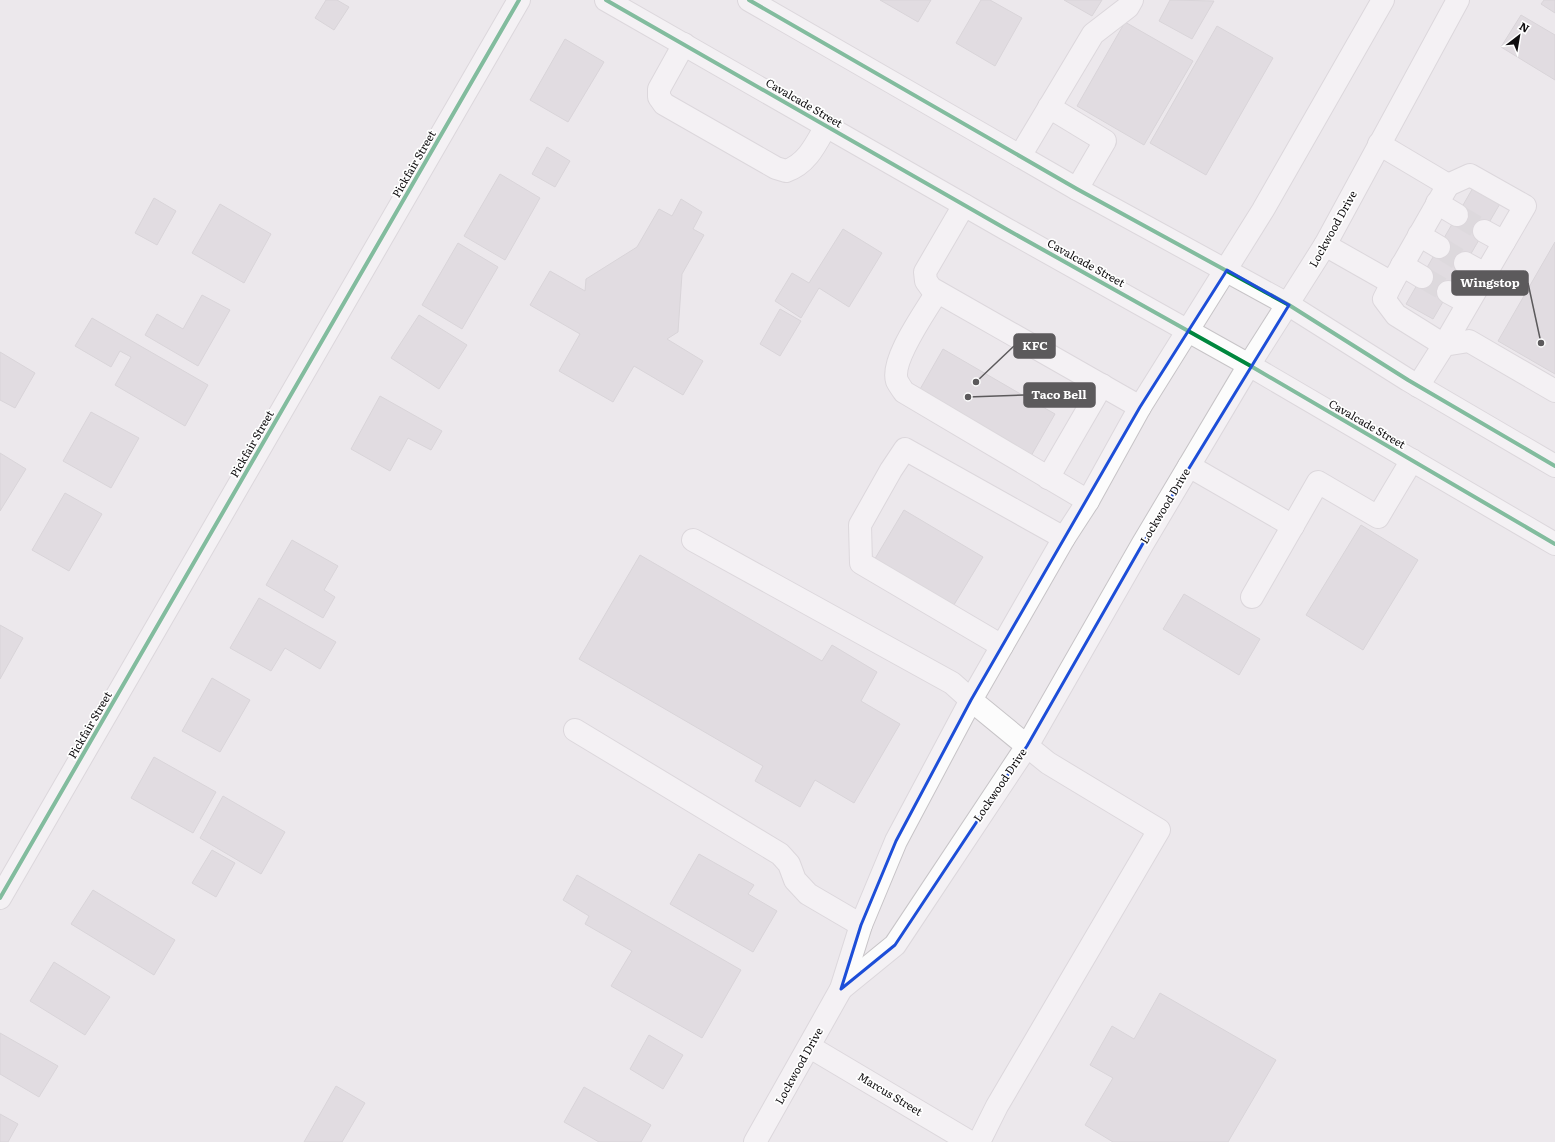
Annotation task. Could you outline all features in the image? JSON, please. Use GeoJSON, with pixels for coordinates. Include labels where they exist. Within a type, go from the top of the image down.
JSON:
{"type":"FeatureCollection","features":[{"type":"Feature","properties":{"kind":"main road","name":"Pickfair Street"},"geometry":{"type":"LineString","coordinates":[[0,898],[519,0]]}},
{"type":"Feature","properties":{"kind":"main road","name":"Cavalcade Street"},"geometry":{"type":"LineString","coordinates":[[606,0],[964,205],[1189,330],[1555,544]]}},
{"type":"Feature","properties":{"kind":"main road"},"geometry":{"type":"LineString","coordinates":[[749,0],[1077,189],[1289,305],[1418,386],[1555,466]]}},
{"type":"Feature","properties":{"kind":"main road"},"geometry":{"type":"LineString","coordinates":[[1020,156],[1092,34],[1128,7],[1132,0]]}},
{"type":"Feature","properties":{"kind":"main road","name":"Lockwood Drive"},"geometry":{"type":"LineString","coordinates":[[755,1142],[842,989],[861,925],[896,841],[970,700],[1064,538],[1088,501],[1140,407],[1227,270],[1383,0]]}},
{"type":"Feature","properties":{"kind":"main road","name":"Lockwood Drive"},"geometry":{"type":"LineString","coordinates":[[842,989],[895,945],[1027,746],[1189,466],[1325,245],[1458,0]]}},
{"type":"Feature","properties":{"kind":"main road"},"geometry":{"type":"LineString","coordinates":[[684,44],[659,89],[660,98],[664,104],[776,168],[786,171],[802,163],[811,152],[826,126]]}},
{"type":"Feature","properties":{"kind":"main road"},"geometry":{"type":"LineString","coordinates":[[1049,107],[1105,141],[1077,189]]}},
{"type":"Feature","properties":{"kind":"main road"},"geometry":{"type":"LineString","coordinates":[[1380,144],[1448,185]]}},
{"type":"Feature","properties":{"kind":"main road"},"geometry":{"type":"LineString","coordinates":[[1418,386],[1444,345],[1525,206],[1470,175],[1448,185],[1384,299],[1396,314],[1444,345],[1469,341],[1555,391]]}},
{"type":"Feature","properties":{"kind":"main road"},"geometry":{"type":"LineString","coordinates":[[1437,203],[1457,215]]}},
{"type":"Feature","properties":{"kind":"main road"},"geometry":{"type":"LineString","coordinates":[[964,205],[924,272],[926,281],[931,288],[1140,407]]}},
{"type":"Feature","properties":{"kind":"main road"},"geometry":{"type":"LineString","coordinates":[[1484,231],[1504,242]]}},
{"type":"Feature","properties":{"kind":"main road"},"geometry":{"type":"LineString","coordinates":[[1419,235],[1439,247]]}},
{"type":"Feature","properties":{"kind":"main road"},"geometry":{"type":"LineString","coordinates":[[1325,245],[1397,274],[1422,277]]}},
{"type":"Feature","properties":{"kind":"main road"},"geometry":{"type":"LineString","coordinates":[[1465,263],[1485,274]]}},
{"type":"Feature","properties":{"kind":"main road"},"geometry":{"type":"LineString","coordinates":[[937,292],[899,357],[896,370],[897,381],[904,392],[1088,501]]}},
{"type":"Feature","properties":{"kind":"main road"},"geometry":{"type":"LineString","coordinates":[[1448,292],[1468,303]]}},
{"type":"Feature","properties":{"kind":"main road"},"geometry":{"type":"LineString","coordinates":[[1048,478],[1102,385]]}},
{"type":"Feature","properties":{"kind":"main road"},"geometry":{"type":"LineString","coordinates":[[1002,646],[861,564],[860,525],[891,470],[905,449],[1064,538]]}},
{"type":"Feature","properties":{"kind":"main road"},"geometry":{"type":"LineString","coordinates":[[1252,597],[1318,482],[1378,516],[1412,460]]}},
{"type":"Feature","properties":{"kind":"main road"},"geometry":{"type":"LineString","coordinates":[[1189,466],[1293,526]]}},
{"type":"Feature","properties":{"kind":"main road"},"geometry":{"type":"LineString","coordinates":[[693,540],[952,684],[1048,764],[1159,830],[997,1106],[979,1142]]}},
{"type":"Feature","properties":{"kind":"main road"},"geometry":{"type":"LineString","coordinates":[[574,730],[780,854],[789,864],[795,880],[808,894],[861,925]]}},
{"type":"Feature","properties":{"kind":"main road","name":"Marcus Street"},"geometry":{"type":"LineString","coordinates":[[810,1047],[970,1142]]}},
{"type":"Feature","properties":{"kind":"highlighted area"},"geometry":{"type":"Polygon","coordinates":[[[1227,270],[1289,305],[1142,545],[1027,746],[895,945],[841,989],[861,925],[896,841],[971,700],[1140,407],[1227,270]]]}},
{"type":"Feature","properties":{"kind":"building"},"geometry":{"type":"Polygon","coordinates":[[[326,0],[337,0],[349,7],[334,30],[315,18],[326,0]]]}},
{"type":"Feature","properties":{"kind":"building"},"geometry":{"type":"Polygon","coordinates":[[[880,0],[931,0],[918,22],[880,0]]]}},
{"type":"Feature","properties":{"kind":"building"},"geometry":{"type":"Polygon","coordinates":[[[981,0],[990,0],[1022,18],[995,66],[956,43],[981,0]]]}},
{"type":"Feature","properties":{"kind":"building"},"geometry":{"type":"Polygon","coordinates":[[[1064,0],[1102,0],[1092,16],[1064,0]]]}},
{"type":"Feature","properties":{"kind":"building"},"geometry":{"type":"Polygon","coordinates":[[[1170,0],[1214,1],[1192,39],[1159,21],[1170,0]]]}},
{"type":"Feature","properties":{"kind":"building"},"geometry":{"type":"Polygon","coordinates":[[[1544,0],[1555,0],[1555,13],[1541,4],[1544,0]]]}},
{"type":"Feature","properties":{"kind":"building"},"geometry":{"type":"Polygon","coordinates":[[[1521,15],[1555,35],[1555,80],[1501,47],[1521,15]]]}},
{"type":"Feature","properties":{"kind":"building"},"geometry":{"type":"Polygon","coordinates":[[[1125,22],[1193,61],[1144,145],[1077,106],[1125,22]]]}},
{"type":"Feature","properties":{"kind":"building"},"geometry":{"type":"Polygon","coordinates":[[[1217,26],[1273,58],[1206,175],[1150,143],[1217,26]]]}},
{"type":"Feature","properties":{"kind":"building"},"geometry":{"type":"Polygon","coordinates":[[[565,39],[604,62],[568,122],[530,100],[565,39]]]}},
{"type":"Feature","properties":{"kind":"building"},"geometry":{"type":"Polygon","coordinates":[[[547,147],[570,161],[555,187],[532,174],[547,147]]]}},
{"type":"Feature","properties":{"kind":"building"},"geometry":{"type":"Polygon","coordinates":[[[500,174],[540,198],[505,260],[464,236],[500,174]]]}},
{"type":"Feature","properties":{"kind":"building"},"geometry":{"type":"Polygon","coordinates":[[[1474,186],[1501,202],[1433,319],[1406,304],[1474,186]]]}},
{"type":"Feature","properties":{"kind":"building"},"geometry":{"type":"Polygon","coordinates":[[[154,198],[176,211],[157,245],[135,233],[154,198]]]}},
{"type":"Feature","properties":{"kind":"building"},"geometry":{"type":"Polygon","coordinates":[[[681,199],[702,212],[693,229],[704,235],[682,274],[678,332],[667,339],[703,361],[683,395],[634,366],[613,402],[559,371],[580,334],[530,305],[550,271],[585,291],[586,279],[637,247],[659,209],[672,216],[681,199]]]}},
{"type":"Feature","properties":{"kind":"building"},"geometry":{"type":"Polygon","coordinates":[[[220,204],[271,234],[244,283],[192,253],[220,204]]]}},
{"type":"Feature","properties":{"kind":"building"},"geometry":{"type":"Polygon","coordinates":[[[843,229],[882,253],[849,307],[819,288],[801,318],[775,301],[792,273],[809,283],[843,229]]]}},
{"type":"Feature","properties":{"kind":"building"},"geometry":{"type":"Polygon","coordinates":[[[1555,242],[1555,374],[1498,341],[1555,242]]]}},
{"type":"Feature","properties":{"kind":"building"},"geometry":{"type":"Polygon","coordinates":[[[458,243],[498,267],[462,329],[422,305],[458,243]]]}},
{"type":"Feature","properties":{"kind":"building"},"geometry":{"type":"Polygon","coordinates":[[[202,295],[230,310],[198,366],[145,335],[157,314],[183,329],[202,295]]]}},
{"type":"Feature","properties":{"kind":"building"},"geometry":{"type":"Polygon","coordinates":[[[780,309],[801,321],[780,356],[760,344],[780,309]]]}},
{"type":"Feature","properties":{"kind":"building"},"geometry":{"type":"Polygon","coordinates":[[[419,315],[467,345],[439,389],[391,358],[419,315]]]}},
{"type":"Feature","properties":{"kind":"building"},"geometry":{"type":"Polygon","coordinates":[[[92,318],[208,385],[185,426],[115,385],[131,357],[120,351],[111,367],[75,346],[92,318]]]}},
{"type":"Feature","properties":{"kind":"building"},"geometry":{"type":"Polygon","coordinates":[[[943,349],[1055,414],[1031,456],[919,391],[943,349]]]}},
{"type":"Feature","properties":{"kind":"building"},"geometry":{"type":"Polygon","coordinates":[[[0,352],[35,373],[15,408],[0,400],[0,352]]]}},
{"type":"Feature","properties":{"kind":"building"},"geometry":{"type":"Polygon","coordinates":[[[380,396],[442,431],[431,450],[408,438],[390,471],[351,449],[380,396]]]}},
{"type":"Feature","properties":{"kind":"building"},"geometry":{"type":"Polygon","coordinates":[[[91,412],[139,438],[111,488],[63,461],[91,412]]]}},
{"type":"Feature","properties":{"kind":"building"},"geometry":{"type":"Polygon","coordinates":[[[0,453],[26,469],[0,511],[0,453]]]}},
{"type":"Feature","properties":{"kind":"building"},"geometry":{"type":"Polygon","coordinates":[[[65,493],[102,514],[69,571],[32,550],[65,493]]]}},
{"type":"Feature","properties":{"kind":"building"},"geometry":{"type":"Polygon","coordinates":[[[904,510],[983,557],[952,608],[873,562],[904,510]]]}},
{"type":"Feature","properties":{"kind":"building"},"geometry":{"type":"Polygon","coordinates":[[[1361,525],[1418,560],[1363,650],[1306,615],[1361,525]]]}},
{"type":"Feature","properties":{"kind":"building"},"geometry":{"type":"Polygon","coordinates":[[[292,540],[338,566],[324,590],[335,597],[323,618],[266,585],[292,540]]]}},
{"type":"Feature","properties":{"kind":"building"},"geometry":{"type":"Polygon","coordinates":[[[640,555],[822,661],[832,645],[877,672],[861,701],[900,724],[854,803],[815,780],[800,807],[755,781],[763,766],[579,659],[640,555]]]}},
{"type":"Feature","properties":{"kind":"building"},"geometry":{"type":"Polygon","coordinates":[[[1184,594],[1260,639],[1239,675],[1163,629],[1184,594]]]}},
{"type":"Feature","properties":{"kind":"building"},"geometry":{"type":"Polygon","coordinates":[[[259,598],[336,642],[320,669],[285,648],[271,671],[230,648],[259,598]]]}},
{"type":"Feature","properties":{"kind":"building"},"geometry":{"type":"Polygon","coordinates":[[[0,625],[23,638],[0,679],[0,625]]]}},
{"type":"Feature","properties":{"kind":"building"},"geometry":{"type":"Polygon","coordinates":[[[212,678],[250,700],[220,752],[182,731],[212,678]]]}},
{"type":"Feature","properties":{"kind":"building"},"geometry":{"type":"Polygon","coordinates":[[[154,757],[216,792],[193,833],[131,798],[154,757]]]}},
{"type":"Feature","properties":{"kind":"building"},"geometry":{"type":"Polygon","coordinates":[[[223,796],[285,832],[261,874],[200,838],[223,796]]]}},
{"type":"Feature","properties":{"kind":"building"},"geometry":{"type":"Polygon","coordinates":[[[212,850],[235,863],[216,897],[192,883],[212,850]]]}},
{"type":"Feature","properties":{"kind":"building"},"geometry":{"type":"Polygon","coordinates":[[[699,854],[754,885],[748,894],[777,911],[753,952],[670,904],[699,854]]]}},
{"type":"Feature","properties":{"kind":"building"},"geometry":{"type":"Polygon","coordinates":[[[577,875],[741,970],[702,1038],[611,986],[632,951],[585,924],[589,916],[563,900],[577,875]]]}},
{"type":"Feature","properties":{"kind":"building"},"geometry":{"type":"Polygon","coordinates":[[[93,890],[175,940],[154,975],[71,924],[93,890]]]}},
{"type":"Feature","properties":{"kind":"building"},"geometry":{"type":"Polygon","coordinates":[[[54,962],[110,997],[85,1035],[30,1001],[54,962]]]}},
{"type":"Feature","properties":{"kind":"building"},"geometry":{"type":"Polygon","coordinates":[[[1160,993],[1276,1060],[1228,1142],[1113,1142],[1085,1125],[1113,1078],[1090,1065],[1112,1026],[1134,1039],[1160,993]]]}},
{"type":"Feature","properties":{"kind":"building"},"geometry":{"type":"Polygon","coordinates":[[[0,1033],[58,1066],[39,1097],[0,1074],[0,1033]]]}},
{"type":"Feature","properties":{"kind":"building"},"geometry":{"type":"Polygon","coordinates":[[[649,1035],[683,1055],[663,1089],[630,1069],[649,1035]]]}},
{"type":"Feature","properties":{"kind":"building"},"geometry":{"type":"Polygon","coordinates":[[[336,1086],[365,1103],[342,1142],[304,1142],[336,1086]]]}},
{"type":"Feature","properties":{"kind":"building"},"geometry":{"type":"Polygon","coordinates":[[[584,1087],[651,1125],[641,1142],[599,1142],[564,1122],[584,1087]]]}},
{"type":"Feature","properties":{"kind":"building"},"geometry":{"type":"Polygon","coordinates":[[[0,1114],[18,1124],[8,1142],[0,1142],[0,1114]]]}},
{"type":"Feature","properties":{"kind":"tunnel"},"geometry":{"type":"LineString","coordinates":[[1457,215],[1484,231]]}},
{"type":"Feature","properties":{"kind":"tunnel"},"geometry":{"type":"LineString","coordinates":[[1439,247],[1465,263]]}},
{"type":"Feature","properties":{"kind":"tunnel"},"geometry":{"type":"LineString","coordinates":[[1422,277],[1448,292]]}},
{"type":"Feature","properties":{"kind":"cycle path"},"geometry":{"type":"LineString","coordinates":[[0,898],[519,0]]}},
{"type":"Feature","properties":{"kind":"cycle path"},"geometry":{"type":"LineString","coordinates":[[606,0],[1006,229],[1249,365],[1555,544]]}},
{"type":"Feature","properties":{"kind":"cycle path"},"geometry":{"type":"LineString","coordinates":[[749,0],[1077,189],[1289,305],[1408,380],[1555,466]]}},
{"type":"Feature","properties":{"kind":"place","name":"Wingstop"},"geometry":{"type":"Point","coordinates":[1541,343]}},
{"type":"Feature","properties":{"kind":"place","name":"KFC"},"geometry":{"type":"Point","coordinates":[976,382]}},
{"type":"Feature","properties":{"kind":"place","name":"Taco Bell"},"geometry":{"type":"Point","coordinates":[968,397]}}]}
